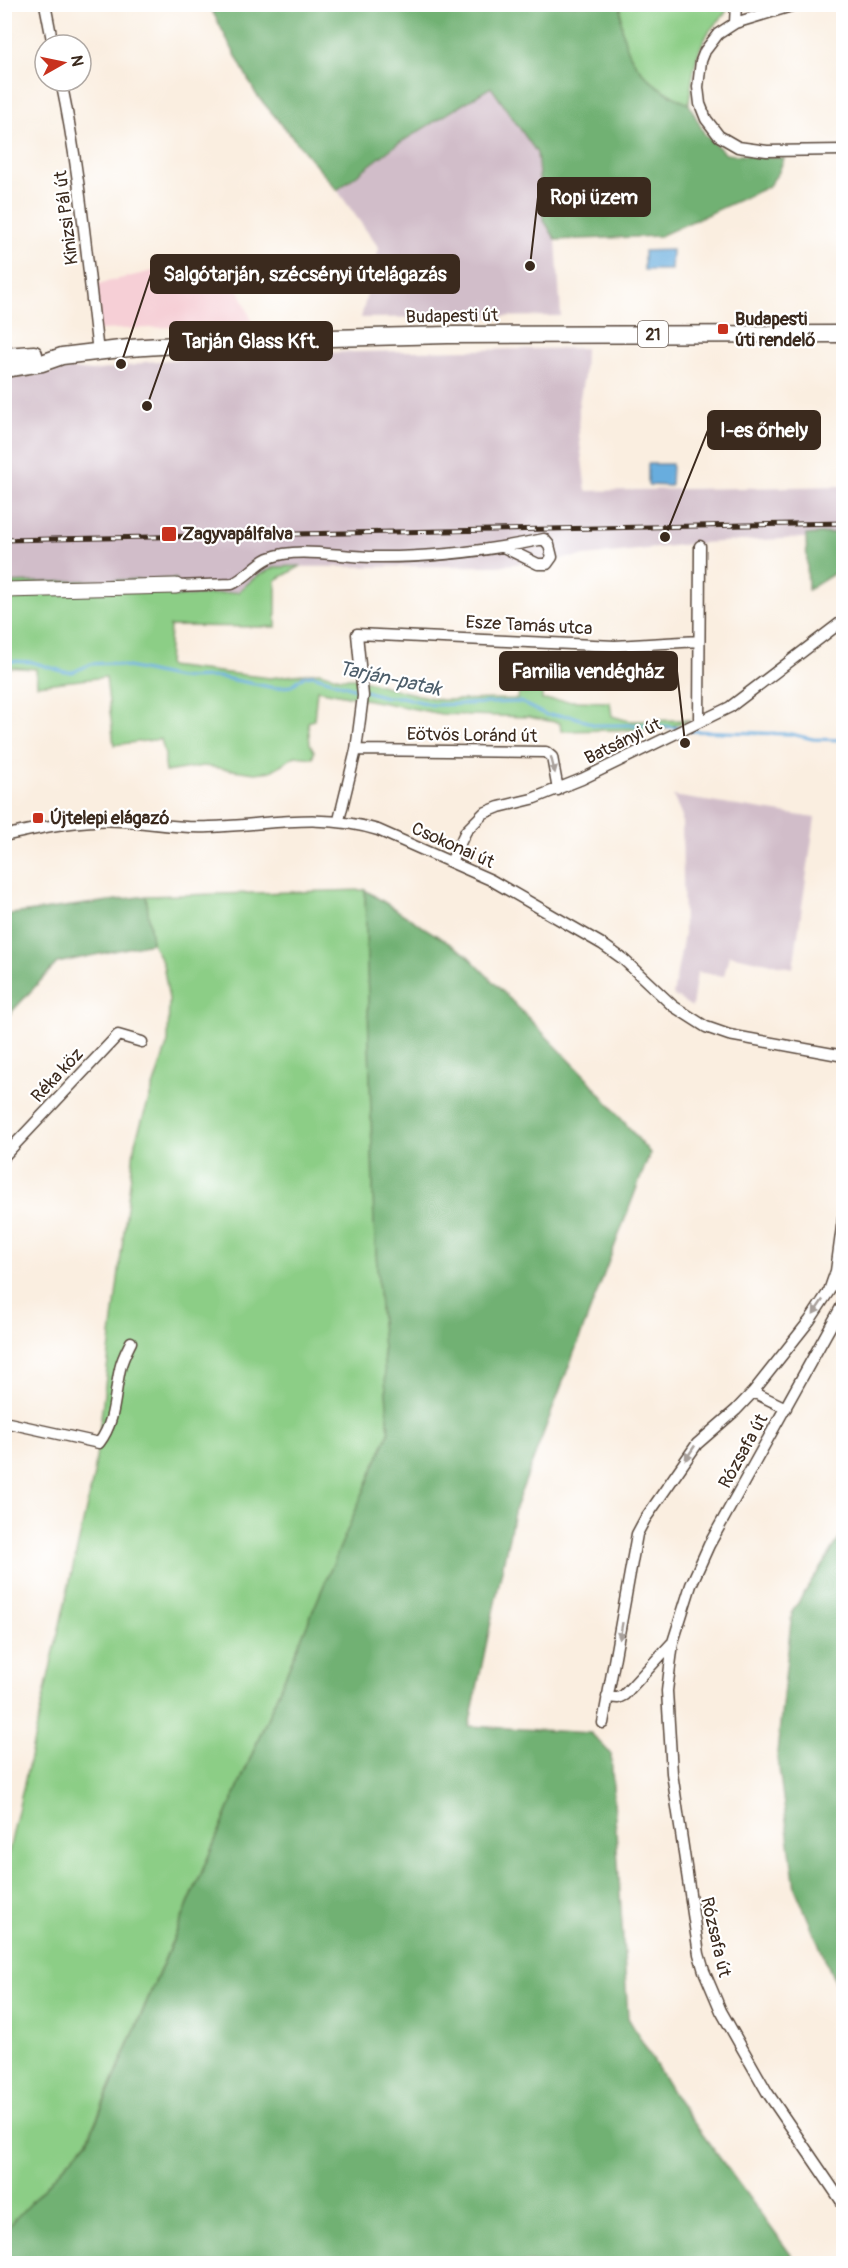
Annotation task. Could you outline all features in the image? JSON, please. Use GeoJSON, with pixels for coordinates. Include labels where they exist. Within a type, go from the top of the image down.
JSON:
{"type":"FeatureCollection","features":[{"type":"Feature","properties":{"kind":"main road","name":"Budapesti út"},"geometry":{"type":"LineString","coordinates":[[4,369],[42,363],[62,356],[165,344],[319,337],[843,334]]}},
{"type":"Feature","properties":{"kind":"main road","name":"Budapesti út"},"geometry":{"type":"LineString","coordinates":[[4,356],[42,353],[62,356]]}},
{"type":"Feature","properties":{"kind":"street"},"geometry":{"type":"LineString","coordinates":[[45,4],[51,33]]}},
{"type":"Feature","properties":{"kind":"street"},"geometry":{"type":"LineString","coordinates":[[735,23],[736,4]]}},
{"type":"Feature","properties":{"kind":"street"},"geometry":{"type":"LineString","coordinates":[[798,4],[735,23],[718,34],[705,51],[699,72],[700,105],[706,119],[719,136],[738,147],[767,151],[843,150]]}},
{"type":"Feature","properties":{"kind":"street","name":"Kinizsi Pál út"},"geometry":{"type":"LineString","coordinates":[[64,93],[82,203],[98,352]]}},
{"type":"Feature","properties":{"kind":"street"},"geometry":{"type":"LineString","coordinates":[[695,725],[700,546]]}},
{"type":"Feature","properties":{"kind":"street"},"geometry":{"type":"LineString","coordinates":[[4,590],[232,584],[269,558],[294,553],[312,552],[370,557],[464,553],[503,548]]}},
{"type":"Feature","properties":{"kind":"street","name":"Batsányi út"},"geometry":{"type":"LineString","coordinates":[[451,862],[466,831],[484,813],[558,790],[730,707],[843,620]]}},
{"type":"Feature","properties":{"kind":"street","name":"Esze Tamás utca"},"geometry":{"type":"LineString","coordinates":[[356,750],[363,692],[357,634],[615,646],[699,641]]}},
{"type":"Feature","properties":{"kind":"street"},"geometry":{"type":"LineString","coordinates":[[339,820],[356,750]]}},
{"type":"Feature","properties":{"kind":"street","name":"Eötvös Loránd út"},"geometry":{"type":"LineString","coordinates":[[356,750],[546,752],[552,757],[558,790]]}},
{"type":"Feature","properties":{"kind":"street","name":"Csokonai út"},"geometry":{"type":"LineString","coordinates":[[4,836],[54,826],[107,821],[208,827],[280,821],[339,820],[378,830],[491,880],[602,944],[623,959],[673,1006],[706,1027],[729,1035],[843,1056]]}},
{"type":"Feature","properties":{"kind":"street","name":"Réka köz"},"geometry":{"type":"LineString","coordinates":[[4,1156],[117,1035],[142,1042]]}},
{"type":"Feature","properties":{"kind":"street","name":"Rózsafa út"},"geometry":{"type":"LineString","coordinates":[[603,1723],[637,1534],[697,1443],[736,1410],[753,1392],[810,1320],[829,1291],[837,1271],[843,1212]]}},
{"type":"Feature","properties":{"kind":"street","name":"Rózsafa út"},"geometry":{"type":"LineString","coordinates":[[843,1302],[709,1545],[690,1585],[673,1642],[667,1691],[672,1773],[695,1935],[704,1971],[721,2011],[767,2092],[843,2205]]}},
{"type":"Feature","properties":{"kind":"street"},"geometry":{"type":"LineString","coordinates":[[4,1422],[99,1443],[105,1435],[114,1410],[120,1366],[131,1342]]}},
{"type":"Feature","properties":{"kind":"street","name":"Rózsafa út"},"geometry":{"type":"LineString","coordinates":[[753,1392],[786,1408]]}},
{"type":"Feature","properties":{"kind":"street","name":"Rózsafa út"},"geometry":{"type":"LineString","coordinates":[[607,1697],[618,1698],[624,1695],[673,1642]]}},
{"type":"Feature","properties":{"kind":"shaded area"},"geometry":{"type":"Polygon","coordinates":[[[491,87],[538,153],[543,219],[556,240],[561,316],[361,318],[379,248],[337,190],[396,145],[491,87]]]}},
{"type":"Feature","properties":{"kind":"shaded area"},"geometry":{"type":"Polygon","coordinates":[[[178,265],[189,290],[234,277],[253,324],[98,330],[94,285],[178,265]]]}},
{"type":"Feature","properties":{"kind":"shaded area"},"geometry":{"type":"Polygon","coordinates":[[[585,348],[584,376],[579,403],[579,435],[586,491],[843,486],[843,536],[699,543],[497,566],[277,567],[257,576],[238,592],[174,597],[176,579],[5,583],[5,380],[72,369],[92,371],[145,362],[247,354],[585,348]]]}},
{"type":"Feature","properties":{"kind":"shaded area"},"geometry":{"type":"Polygon","coordinates":[[[673,796],[815,818],[793,968],[729,955],[724,976],[697,972],[692,1007],[673,995],[684,934],[682,817],[673,796]]]}},
{"type":"Feature","properties":{"kind":"green space"},"geometry":{"type":"Polygon","coordinates":[[[209,5],[621,5],[624,39],[637,66],[659,88],[689,104],[705,135],[726,154],[784,158],[779,172],[768,187],[660,236],[556,240],[543,219],[537,153],[491,87],[396,145],[337,190],[256,94],[209,5]]]}},
{"type":"Feature","properties":{"kind":"green space"},"geometry":{"type":"Polygon","coordinates":[[[621,5],[729,5],[699,51],[689,104],[659,88],[637,66],[624,39],[621,5]]]}},
{"type":"Feature","properties":{"kind":"green space"},"geometry":{"type":"Polygon","coordinates":[[[843,532],[843,568],[808,590],[806,535],[843,532]]]}},
{"type":"Feature","properties":{"kind":"green space"},"geometry":{"type":"Polygon","coordinates":[[[301,566],[276,580],[276,627],[170,626],[168,666],[270,678],[319,672],[341,678],[356,678],[441,700],[517,699],[519,693],[542,691],[542,700],[610,702],[612,716],[629,721],[690,720],[665,729],[561,731],[560,723],[528,717],[441,714],[317,690],[314,720],[308,722],[310,744],[314,751],[313,758],[295,756],[271,771],[255,773],[203,766],[165,772],[165,755],[161,739],[114,745],[106,677],[37,685],[36,669],[5,667],[4,583],[176,579],[174,597],[238,592],[257,576],[276,567],[301,566]]]}},
{"type":"Feature","properties":{"kind":"green space"},"geometry":{"type":"Polygon","coordinates":[[[365,890],[374,1224],[389,1432],[87,2141],[5,2230],[5,1868],[94,1474],[135,1142],[168,1042],[169,999],[163,964],[152,943],[146,896],[365,890]]]}},
{"type":"Feature","properties":{"kind":"green space"},"geometry":{"type":"Polygon","coordinates":[[[365,890],[466,954],[587,1078],[650,1153],[515,1508],[469,1726],[591,1733],[611,1754],[628,2018],[675,2097],[797,2263],[5,2263],[5,2230],[88,2141],[389,1432],[374,1224],[365,890]]]}},
{"type":"Feature","properties":{"kind":"green space"},"geometry":{"type":"Polygon","coordinates":[[[146,896],[152,943],[57,963],[5,1019],[5,915],[146,896]]]}},
{"type":"Feature","properties":{"kind":"green space"},"geometry":{"type":"Polygon","coordinates":[[[843,1533],[843,2001],[795,1888],[777,1753],[792,1612],[843,1533]]]}},
{"type":"Feature","properties":{"kind":"water"},"geometry":{"type":"Polygon","coordinates":[[[672,250],[671,270],[644,270],[644,251],[672,250]]]}},
{"type":"Feature","properties":{"kind":"water"},"geometry":{"type":"Polygon","coordinates":[[[648,464],[672,464],[671,486],[648,485],[648,464]]]}},
{"type":"Feature","properties":{"kind":"waterway","name":"Tarján-patak"},"geometry":{"type":"LineString","coordinates":[[4,661],[32,662],[65,672],[73,672],[91,664],[110,663],[178,678],[219,677],[275,688],[291,686],[304,676],[313,675],[359,690]]}},
{"type":"Feature","properties":{"kind":"waterway","name":"Tarján-patak"},"geometry":{"type":"LineString","coordinates":[[365,691],[433,705],[520,702],[546,715],[572,716],[595,725],[656,725],[678,728]]}},
{"type":"Feature","properties":{"kind":"waterway","name":"Tarján-patak"},"geometry":{"type":"LineString","coordinates":[[690,731],[791,734],[813,739],[844,740]]}},
{"type":"Feature","properties":{"kind":"railway"},"geometry":{"type":"LineString","coordinates":[[4,540],[844,523]]}},
{"type":"Feature","properties":{"kind":"place","name":"Ropi üzem"},"geometry":{"type":"Point","coordinates":[530,266]}},
{"type":"Feature","properties":{"kind":"place","name":"Budapesti úti rendelő"},"geometry":{"type":"Point","coordinates":[723,329]}},
{"type":"Feature","properties":{"kind":"place","name":"Salgótarján, szécsényi útelágazás"},"geometry":{"type":"Point","coordinates":[121,364]}},
{"type":"Feature","properties":{"kind":"place","name":"Tarján Glass Kft."},"geometry":{"type":"Point","coordinates":[147,406]}},
{"type":"Feature","properties":{"kind":"place","name":"Zagyvapálfalva"},"geometry":{"type":"Point","coordinates":[169,534]}},
{"type":"Feature","properties":{"kind":"place","name":"I-es őrhely"},"geometry":{"type":"Point","coordinates":[665,537]}},
{"type":"Feature","properties":{"kind":"place","name":"Familia vendégház"},"geometry":{"type":"Point","coordinates":[685,743]}},
{"type":"Feature","properties":{"kind":"place","name":"Újtelepi elágazó"},"geometry":{"type":"Point","coordinates":[38,818]}}]}
